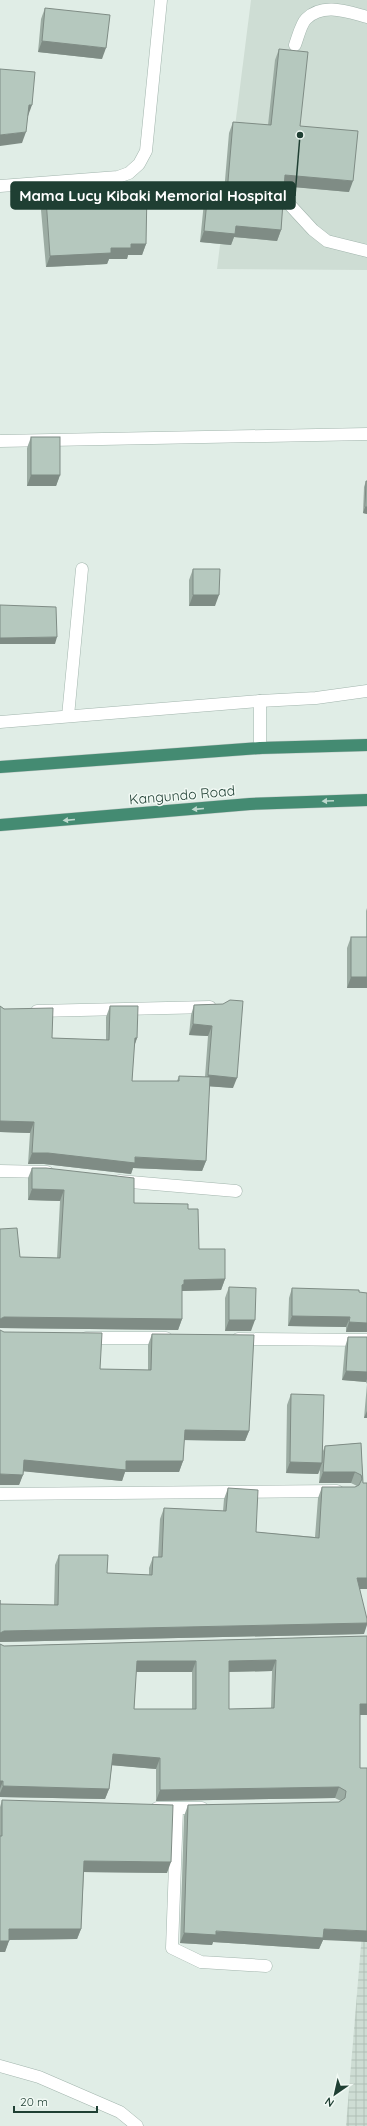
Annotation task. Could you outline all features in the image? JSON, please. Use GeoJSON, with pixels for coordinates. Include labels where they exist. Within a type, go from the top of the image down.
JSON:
{"type":"FeatureCollection","features":[{"type":"Feature","properties":{"kind":"highway"},"geometry":{"type":"LineString","coordinates":[[0,767],[260,748],[367,745]]}},
{"type":"Feature","properties":{"kind":"highway","name":"Kangundo Road"},"geometry":{"type":"LineString","coordinates":[[0,826],[250,804],[367,800]]}},
{"type":"Feature","properties":{"kind":"street"},"geometry":{"type":"LineString","coordinates":[[0,186],[118,177],[129,173],[139,164],[146,151],[160,0]]}},
{"type":"Feature","properties":{"kind":"street"},"geometry":{"type":"LineString","coordinates":[[295,45],[305,19],[318,11],[333,9],[367,17]]}},
{"type":"Feature","properties":{"kind":"street"},"geometry":{"type":"LineString","coordinates":[[290,204],[313,230],[327,241],[367,251]]}},
{"type":"Feature","properties":{"kind":"street"},"geometry":{"type":"LineString","coordinates":[[0,441],[367,434]]}},
{"type":"Feature","properties":{"kind":"street"},"geometry":{"type":"LineString","coordinates":[[68,716],[82,569]]}},
{"type":"Feature","properties":{"kind":"street"},"geometry":{"type":"LineString","coordinates":[[0,722],[260,701],[316,698],[367,691]]}},
{"type":"Feature","properties":{"kind":"street"},"geometry":{"type":"LineString","coordinates":[[260,701],[260,748]]}},
{"type":"Feature","properties":{"kind":"street"},"geometry":{"type":"LineString","coordinates":[[24,1011],[219,1007]]}},
{"type":"Feature","properties":{"kind":"street"},"geometry":{"type":"LineString","coordinates":[[0,1171],[43,1171],[58,1174]]}},
{"type":"Feature","properties":{"kind":"street"},"geometry":{"type":"LineString","coordinates":[[104,1180],[236,1191]]}},
{"type":"Feature","properties":{"kind":"street"},"geometry":{"type":"LineString","coordinates":[[77,1337],[179,1338]]}},
{"type":"Feature","properties":{"kind":"street"},"geometry":{"type":"LineString","coordinates":[[226,1339],[367,1340]]}},
{"type":"Feature","properties":{"kind":"street"},"geometry":{"type":"LineString","coordinates":[[0,1494],[351,1490]]}},
{"type":"Feature","properties":{"kind":"street"},"geometry":{"type":"LineString","coordinates":[[146,1808],[216,1808]]}},
{"type":"Feature","properties":{"kind":"street"},"geometry":{"type":"LineString","coordinates":[[177,1809],[172,1948],[201,1962],[266,1966]]}},
{"type":"Feature","properties":{"kind":"street"},"geometry":{"type":"LineString","coordinates":[[0,2066],[39,2077],[120,2112],[137,2126]]}},
{"type":"Feature","properties":{"kind":"shaded area"},"geometry":{"type":"Polygon","coordinates":[[[251,0],[367,0],[367,270],[217,269],[251,0]]]}},
{"type":"Feature","properties":{"kind":"shaded area"},"geometry":{"type":"Polygon","coordinates":[[[367,1873],[367,2126],[346,2126],[367,1873]]]}},
{"type":"Feature","properties":{"kind":"building"},"geometry":{"type":"Polygon","coordinates":[[[45,8],[110,15],[106,48],[42,41],[45,8]]]}},
{"type":"Feature","properties":{"kind":"building"},"geometry":{"type":"Polygon","coordinates":[[[279,49],[308,52],[300,126],[358,131],[353,181],[285,175],[281,230],[236,226],[235,234],[204,231],[208,191],[227,193],[233,122],[271,125],[279,49]]]}},
{"type":"Feature","properties":{"kind":"building"},"geometry":{"type":"Polygon","coordinates":[[[0,69],[35,72],[32,105],[29,105],[26,132],[0,135],[0,69]]]}},
{"type":"Feature","properties":{"kind":"building"},"geometry":{"type":"Polygon","coordinates":[[[113,189],[147,190],[146,244],[131,244],[131,248],[111,248],[111,253],[50,256],[46,199],[91,195],[91,192],[113,191],[113,189]]]}},
{"type":"Feature","properties":{"kind":"building"},"geometry":{"type":"Polygon","coordinates":[[[31,437],[60,437],[60,475],[31,475],[31,437]]]}},
{"type":"Feature","properties":{"kind":"building"},"geometry":{"type":"Polygon","coordinates":[[[366,481],[367,507],[365,507],[366,481]]]}},
{"type":"Feature","properties":{"kind":"building"},"geometry":{"type":"Polygon","coordinates":[[[193,569],[220,569],[219,595],[193,595],[193,569]]]}},
{"type":"Feature","properties":{"kind":"building"},"geometry":{"type":"Polygon","coordinates":[[[0,605],[56,607],[57,637],[0,638],[0,605]]]}},
{"type":"Feature","properties":{"kind":"building"},"geometry":{"type":"Polygon","coordinates":[[[351,937],[367,937],[367,977],[351,977],[351,937]]]}},
{"type":"Feature","properties":{"kind":"building"},"geometry":{"type":"Polygon","coordinates":[[[230,1000],[243,1001],[237,1078],[208,1075],[212,1026],[193,1024],[194,1005],[223,1004],[230,1000]]]}},
{"type":"Feature","properties":{"kind":"building"},"geometry":{"type":"Polygon","coordinates":[[[0,1006],[4,1009],[53,1008],[52,1038],[109,1040],[110,1006],[138,1006],[137,1038],[135,1038],[132,1081],[179,1081],[179,1076],[210,1077],[206,1161],[135,1157],[135,1163],[48,1153],[32,1153],[34,1122],[0,1121],[0,1006]]]}},
{"type":"Feature","properties":{"kind":"building"},"geometry":{"type":"Polygon","coordinates":[[[32,1168],[46,1168],[134,1178],[134,1203],[188,1204],[188,1209],[198,1209],[199,1249],[225,1249],[225,1279],[184,1280],[184,1284],[182,1285],[182,1319],[4,1317],[0,1319],[0,1229],[17,1228],[20,1257],[60,1258],[64,1190],[32,1189],[32,1168]]]}},
{"type":"Feature","properties":{"kind":"building"},"geometry":{"type":"Polygon","coordinates":[[[229,1287],[256,1288],[255,1320],[229,1320],[229,1287]]]}},
{"type":"Feature","properties":{"kind":"building"},"geometry":{"type":"Polygon","coordinates":[[[292,1288],[359,1290],[359,1292],[367,1293],[367,1323],[349,1322],[350,1317],[292,1316],[292,1288]]]}},
{"type":"Feature","properties":{"kind":"building"},"geometry":{"type":"Polygon","coordinates":[[[0,1330],[4,1332],[102,1333],[100,1369],[151,1370],[152,1334],[254,1335],[249,1431],[185,1430],[183,1461],[126,1461],[126,1470],[24,1460],[23,1475],[0,1474],[0,1330]]]}},
{"type":"Feature","properties":{"kind":"building"},"geometry":{"type":"Polygon","coordinates":[[[348,1337],[367,1337],[367,1372],[346,1371],[348,1337]]]}},
{"type":"Feature","properties":{"kind":"building"},"geometry":{"type":"Polygon","coordinates":[[[291,1394],[324,1395],[322,1463],[290,1462],[291,1394]]]}},
{"type":"Feature","properties":{"kind":"building"},"geometry":{"type":"Polygon","coordinates":[[[361,1443],[363,1483],[367,1483],[367,1578],[357,1578],[367,1623],[4,1631],[0,1633],[0,1604],[58,1605],[59,1555],[108,1555],[107,1573],[152,1575],[153,1557],[162,1557],[164,1508],[226,1511],[228,1488],[258,1490],[256,1532],[319,1538],[322,1487],[355,1487],[359,1485],[362,1479],[361,1475],[355,1472],[323,1472],[325,1446],[361,1443]]]}},
{"type":"Feature","properties":{"kind":"building"},"geometry":{"type":"Polygon","coordinates":[[[367,1636],[367,1704],[360,1704],[360,1768],[367,1768],[367,1931],[324,1929],[323,1938],[216,1931],[216,1935],[184,1933],[188,1805],[339,1802],[345,1798],[346,1791],[339,1787],[160,1790],[160,1758],[113,1754],[109,1789],[3,1786],[3,1781],[0,1781],[0,1644],[4,1646],[367,1636]],[[276,1660],[229,1661],[229,1709],[274,1708],[276,1660]],[[137,1661],[134,1709],[196,1709],[196,1661],[137,1661]]]}},
{"type":"Feature","properties":{"kind":"building"},"geometry":{"type":"Polygon","coordinates":[[[2,1800],[173,1805],[171,1862],[84,1861],[81,1929],[9,1929],[9,1941],[0,1941],[0,1836],[2,1836],[2,1800]]]}},
{"type":"Feature","properties":{"kind":"place","name":"Mama Lucy Kibaki Memorial Hospital"},"geometry":{"type":"Point","coordinates":[300,135]}}]}
